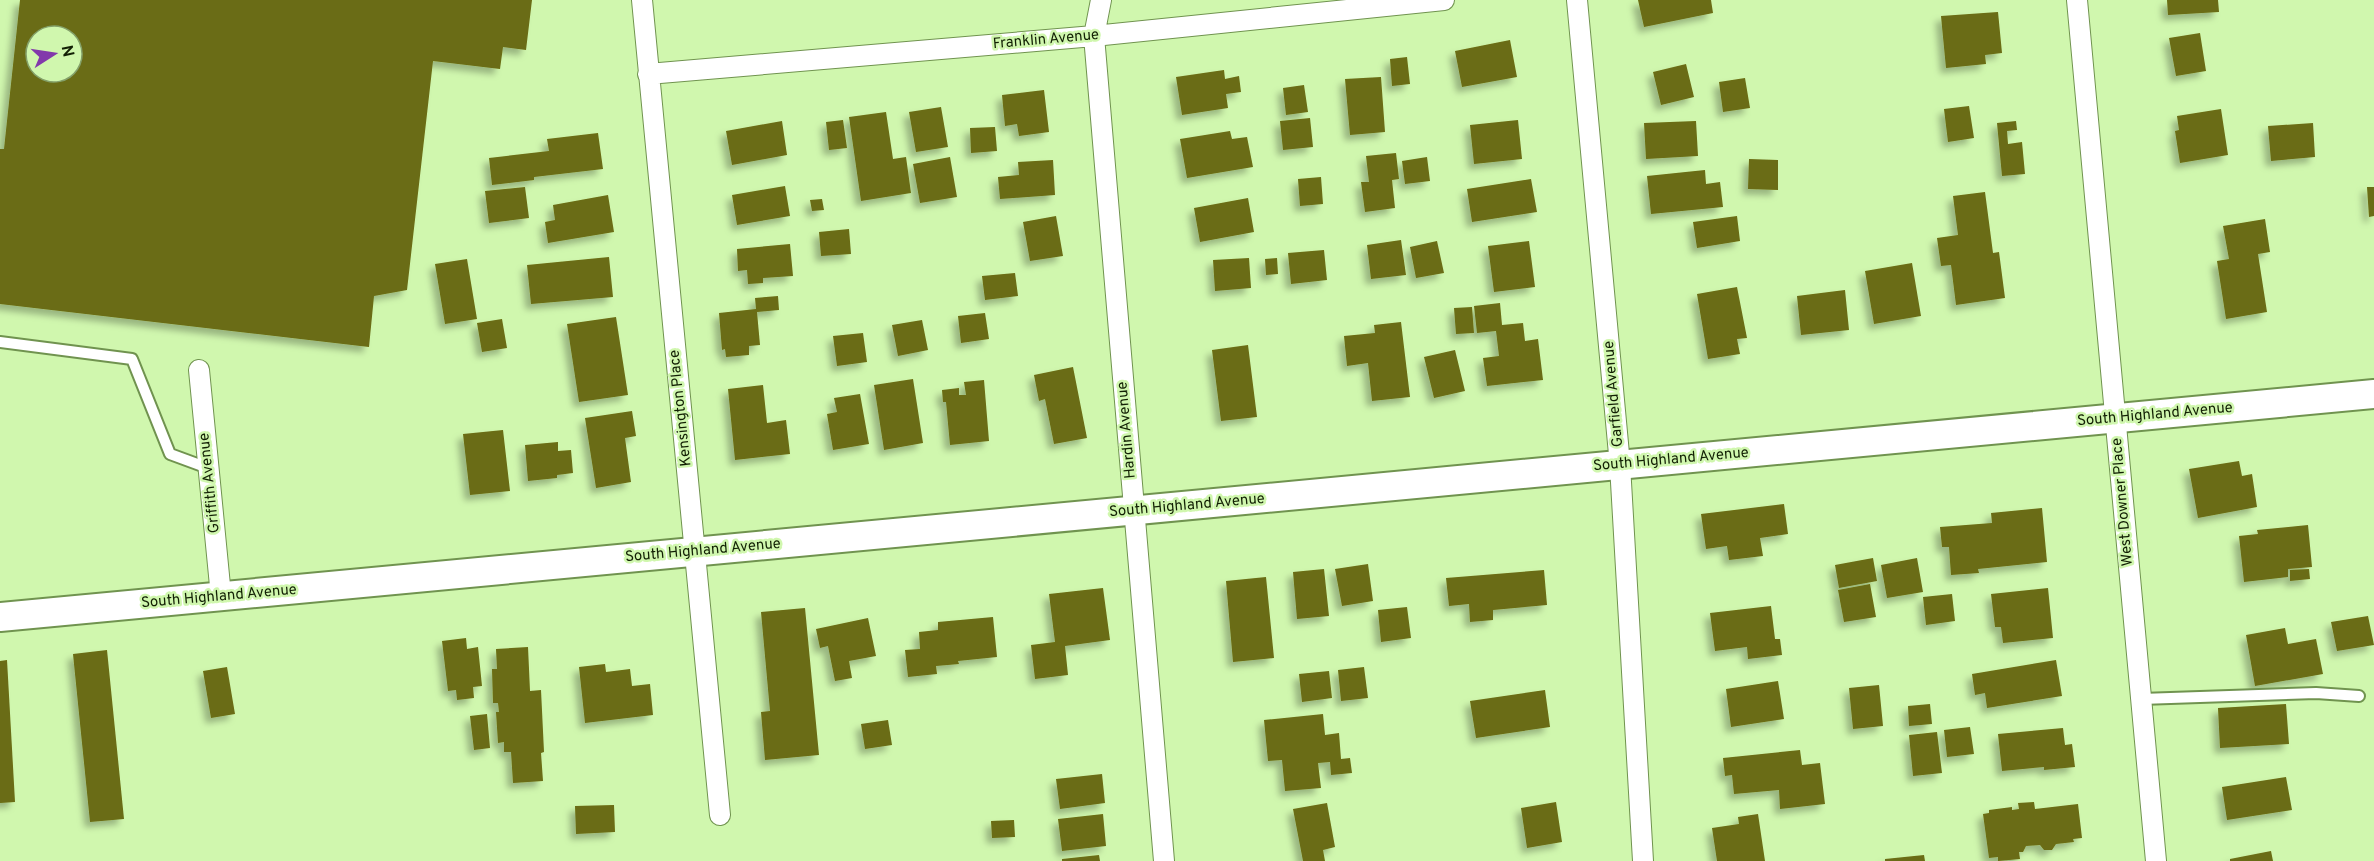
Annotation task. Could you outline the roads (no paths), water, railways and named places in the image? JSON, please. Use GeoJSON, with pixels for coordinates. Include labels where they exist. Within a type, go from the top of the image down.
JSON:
{"type":"FeatureCollection","features":[{"type":"Feature","properties":{"kind":"street","name":"Kensington Place"},"geometry":{"type":"LineString","coordinates":[[642,0],[720,815]]}},
{"type":"Feature","properties":{"kind":"street","name":"Hardin Avenue"},"geometry":{"type":"LineString","coordinates":[[1101,0],[1094,36],[1164,861]]}},
{"type":"Feature","properties":{"kind":"street","name":"Franklin Avenue"},"geometry":{"type":"LineString","coordinates":[[648,74],[1094,36],[1444,0]]}},
{"type":"Feature","properties":{"kind":"street","name":"Garfield Avenue"},"geometry":{"type":"LineString","coordinates":[[1577,0],[1620,465],[1643,861]]}},
{"type":"Feature","properties":{"kind":"street","name":"West Downer Place"},"geometry":{"type":"LineString","coordinates":[[2077,0],[2156,861]]}},
{"type":"Feature","properties":{"kind":"street","name":"Griffith Avenue"},"geometry":{"type":"LineString","coordinates":[[199,370],[221,596]]}},
{"type":"Feature","properties":{"kind":"street","name":"South Highland Avenue"},"geometry":{"type":"LineString","coordinates":[[0,617],[2374,394]]}},
{"type":"Feature","properties":{"kind":"lane"},"geometry":{"type":"LineString","coordinates":[[0,342],[132,360],[170,454],[208,468]]}},
{"type":"Feature","properties":{"kind":"lane"},"geometry":{"type":"LineString","coordinates":[[2141,699],[2284,694],[2359,696]]}}]}
